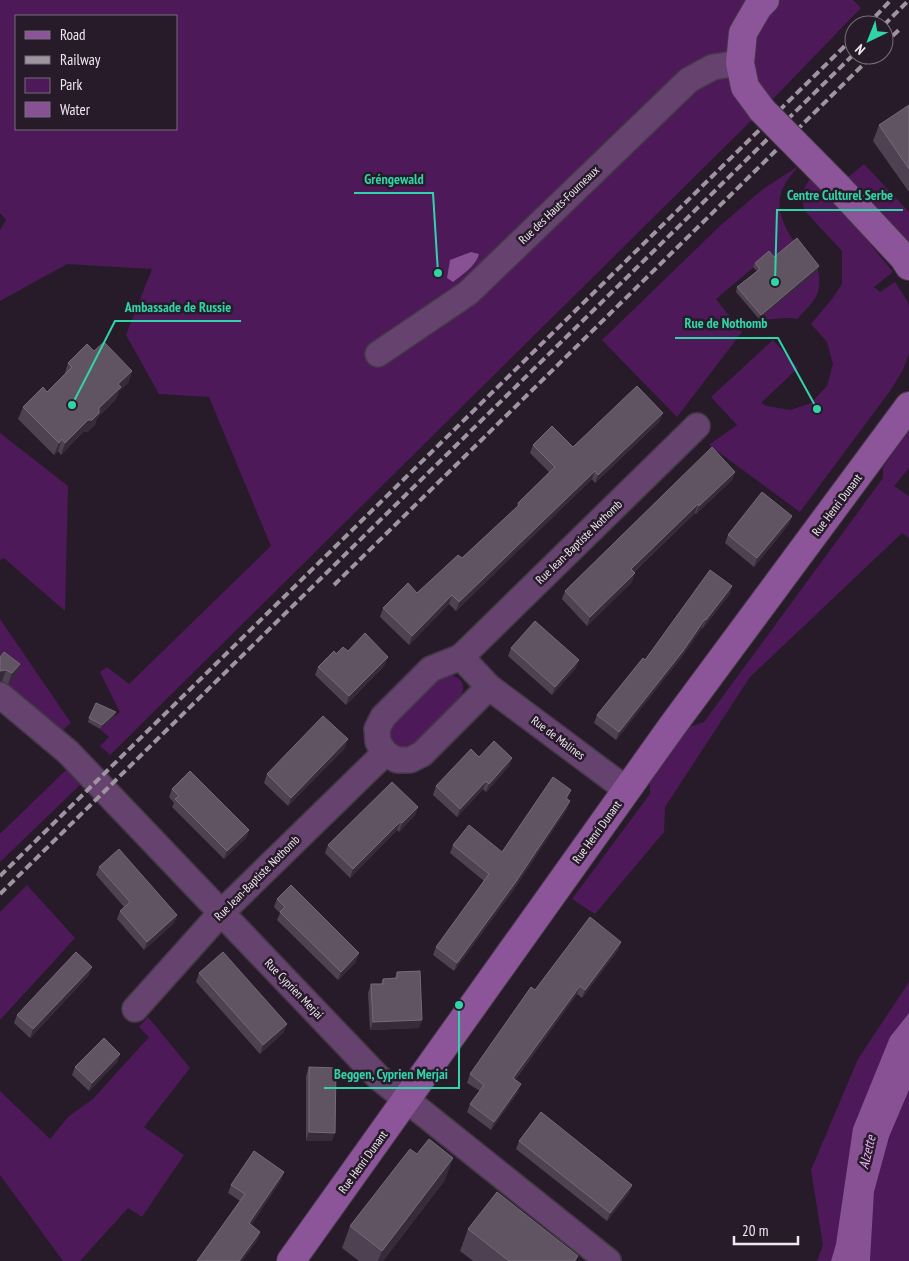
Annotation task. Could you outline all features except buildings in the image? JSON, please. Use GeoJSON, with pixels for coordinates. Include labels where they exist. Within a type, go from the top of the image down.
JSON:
{"type":"FeatureCollection","features":[{"type":"Feature","properties":{"kind":"main road"},"geometry":{"type":"LineString","coordinates":[[766,0],[758,7],[743,33],[740,63],[746,87],[762,110],[838,186],[904,258],[909,266]]}},
{"type":"Feature","properties":{"kind":"main road","name":"Rue Henri Dunant"},"geometry":{"type":"LineString","coordinates":[[291,1261],[673,725],[909,406]]}},
{"type":"Feature","properties":{"kind":"street","name":"Rue des Hauts-Fourneaux"},"geometry":{"type":"LineString","coordinates":[[378,354],[468,293],[689,80],[712,67],[740,63]]}},
{"type":"Feature","properties":{"kind":"street","name":"Rue Jean-Baptiste Nothomb"},"geometry":{"type":"LineString","coordinates":[[135,1009],[221,913],[385,753],[378,742],[377,728],[383,717],[431,669],[461,657],[696,426]]}},
{"type":"Feature","properties":{"kind":"street"},"geometry":{"type":"LineString","coordinates":[[385,753],[396,760],[410,760],[422,754],[489,687],[461,657]]}},
{"type":"Feature","properties":{"kind":"street","name":"Rue de Malines"},"geometry":{"type":"LineString","coordinates":[[489,687],[627,790]]}},
{"type":"Feature","properties":{"kind":"street","name":"Rue Cyprien Merjai"},"geometry":{"type":"LineString","coordinates":[[0,695],[68,752],[378,1077],[608,1261]]}},
{"type":"Feature","properties":{"kind":"green space"},"geometry":{"type":"Polygon","coordinates":[[[0,0],[853,0],[861,8],[854,15],[844,15],[844,26],[770,102],[110,755],[100,746],[109,737],[100,729],[120,712],[100,672],[107,667],[129,684],[271,546],[209,397],[159,394],[126,335],[152,269],[67,264],[0,301],[0,230],[6,220],[0,213],[0,0]]]}},
{"type":"Feature","properties":{"kind":"green space"},"geometry":{"type":"Polygon","coordinates":[[[864,164],[909,212],[909,249],[846,179],[864,164]]]}},
{"type":"Feature","properties":{"kind":"green space"},"geometry":{"type":"Polygon","coordinates":[[[800,165],[785,184],[780,202],[783,222],[795,243],[773,261],[767,256],[716,299],[742,332],[677,417],[602,340],[721,225],[763,189],[800,165]]]}},
{"type":"Feature","properties":{"kind":"green space"},"geometry":{"type":"Polygon","coordinates":[[[812,176],[830,195],[893,272],[874,287],[880,292],[895,282],[908,302],[909,354],[903,370],[890,391],[800,512],[709,445],[737,425],[711,397],[773,340],[798,368],[761,403],[767,406],[790,410],[811,403],[827,386],[833,364],[827,342],[811,324],[842,284],[842,251],[805,211],[802,196],[812,176]]]}},
{"type":"Feature","properties":{"kind":"green space"},"geometry":{"type":"Polygon","coordinates":[[[818,270],[818,292],[812,303],[797,319],[759,319],[818,270]]]}},
{"type":"Feature","properties":{"kind":"green space"},"geometry":{"type":"Polygon","coordinates":[[[909,431],[909,468],[894,486],[909,496],[909,538],[902,533],[750,677],[665,807],[664,832],[595,914],[572,899],[650,794],[650,783],[689,727],[704,722],[883,478],[883,467],[909,431]]]}},
{"type":"Feature","properties":{"kind":"green space"},"geometry":{"type":"Polygon","coordinates":[[[0,433],[68,486],[65,611],[4,558],[0,560],[0,433]]]}},
{"type":"Feature","properties":{"kind":"green space"},"geometry":{"type":"Polygon","coordinates":[[[0,619],[71,723],[60,732],[0,682],[0,619]]]}},
{"type":"Feature","properties":{"kind":"green space"},"geometry":{"type":"Polygon","coordinates":[[[447,674],[460,679],[462,682],[463,689],[460,698],[414,746],[405,750],[391,742],[389,734],[393,725],[440,678],[447,674]]]}},
{"type":"Feature","properties":{"kind":"green space"},"geometry":{"type":"Polygon","coordinates":[[[67,769],[81,784],[0,862],[0,834],[67,769]]]}},
{"type":"Feature","properties":{"kind":"green space"},"geometry":{"type":"Polygon","coordinates":[[[27,885],[75,938],[0,1020],[0,912],[27,885]]]}},
{"type":"Feature","properties":{"kind":"green space"},"geometry":{"type":"Polygon","coordinates":[[[909,982],[909,1013],[890,1037],[831,1261],[817,1261],[823,1245],[811,1170],[858,1059],[909,982]]]}},
{"type":"Feature","properties":{"kind":"green space"},"geometry":{"type":"Polygon","coordinates":[[[148,1017],[190,1068],[144,1127],[184,1155],[142,1217],[128,1208],[80,1261],[63,1261],[0,1175],[0,1091],[50,1139],[69,1116],[93,1099],[149,1037],[139,1027],[148,1017]]]}},
{"type":"Feature","properties":{"kind":"green space"},"geometry":{"type":"Polygon","coordinates":[[[909,1090],[909,1261],[870,1261],[874,1192],[889,1137],[909,1090]]]}},
{"type":"Feature","properties":{"kind":"water"},"geometry":{"type":"Polygon","coordinates":[[[471,252],[479,254],[472,266],[453,282],[447,278],[450,260],[471,252]]]}},
{"type":"Feature","properties":{"kind":"water","name":"Alzette"},"geometry":{"type":"Polygon","coordinates":[[[909,1013],[909,1090],[889,1137],[874,1192],[870,1261],[831,1261],[836,1244],[853,1128],[890,1037],[909,1013]]]}},
{"type":"Feature","properties":{"kind":"railway"},"geometry":{"type":"LineString","coordinates":[[877,15],[891,0]]}},
{"type":"Feature","properties":{"kind":"railway"},"geometry":{"type":"LineString","coordinates":[[894,15],[909,0]]}},
{"type":"Feature","properties":{"kind":"railway"},"geometry":{"type":"LineString","coordinates":[[894,35],[900,29]]}},
{"type":"Feature","properties":{"kind":"railway"},"geometry":{"type":"LineString","coordinates":[[0,876],[844,47]]}},
{"type":"Feature","properties":{"kind":"railway"},"geometry":{"type":"LineString","coordinates":[[0,894],[844,64]]}},
{"type":"Feature","properties":{"kind":"railway"},"geometry":{"type":"LineString","coordinates":[[334,585],[863,65]]}},
{"type":"Feature","properties":{"kind":"place","name":"Gréngewald"},"geometry":{"type":"Point","coordinates":[438,273]}},
{"type":"Feature","properties":{"kind":"place","name":"Centre Culturel Serbe"},"geometry":{"type":"Point","coordinates":[775,282]}},
{"type":"Feature","properties":{"kind":"place","name":"Ambassade de Russie"},"geometry":{"type":"Point","coordinates":[72,405]}},
{"type":"Feature","properties":{"kind":"place","name":"Rue de Nothomb"},"geometry":{"type":"Point","coordinates":[817,409]}},
{"type":"Feature","properties":{"kind":"place","name":"Beggen, Cyprien Merjai"},"geometry":{"type":"Point","coordinates":[459,1005]}}]}
